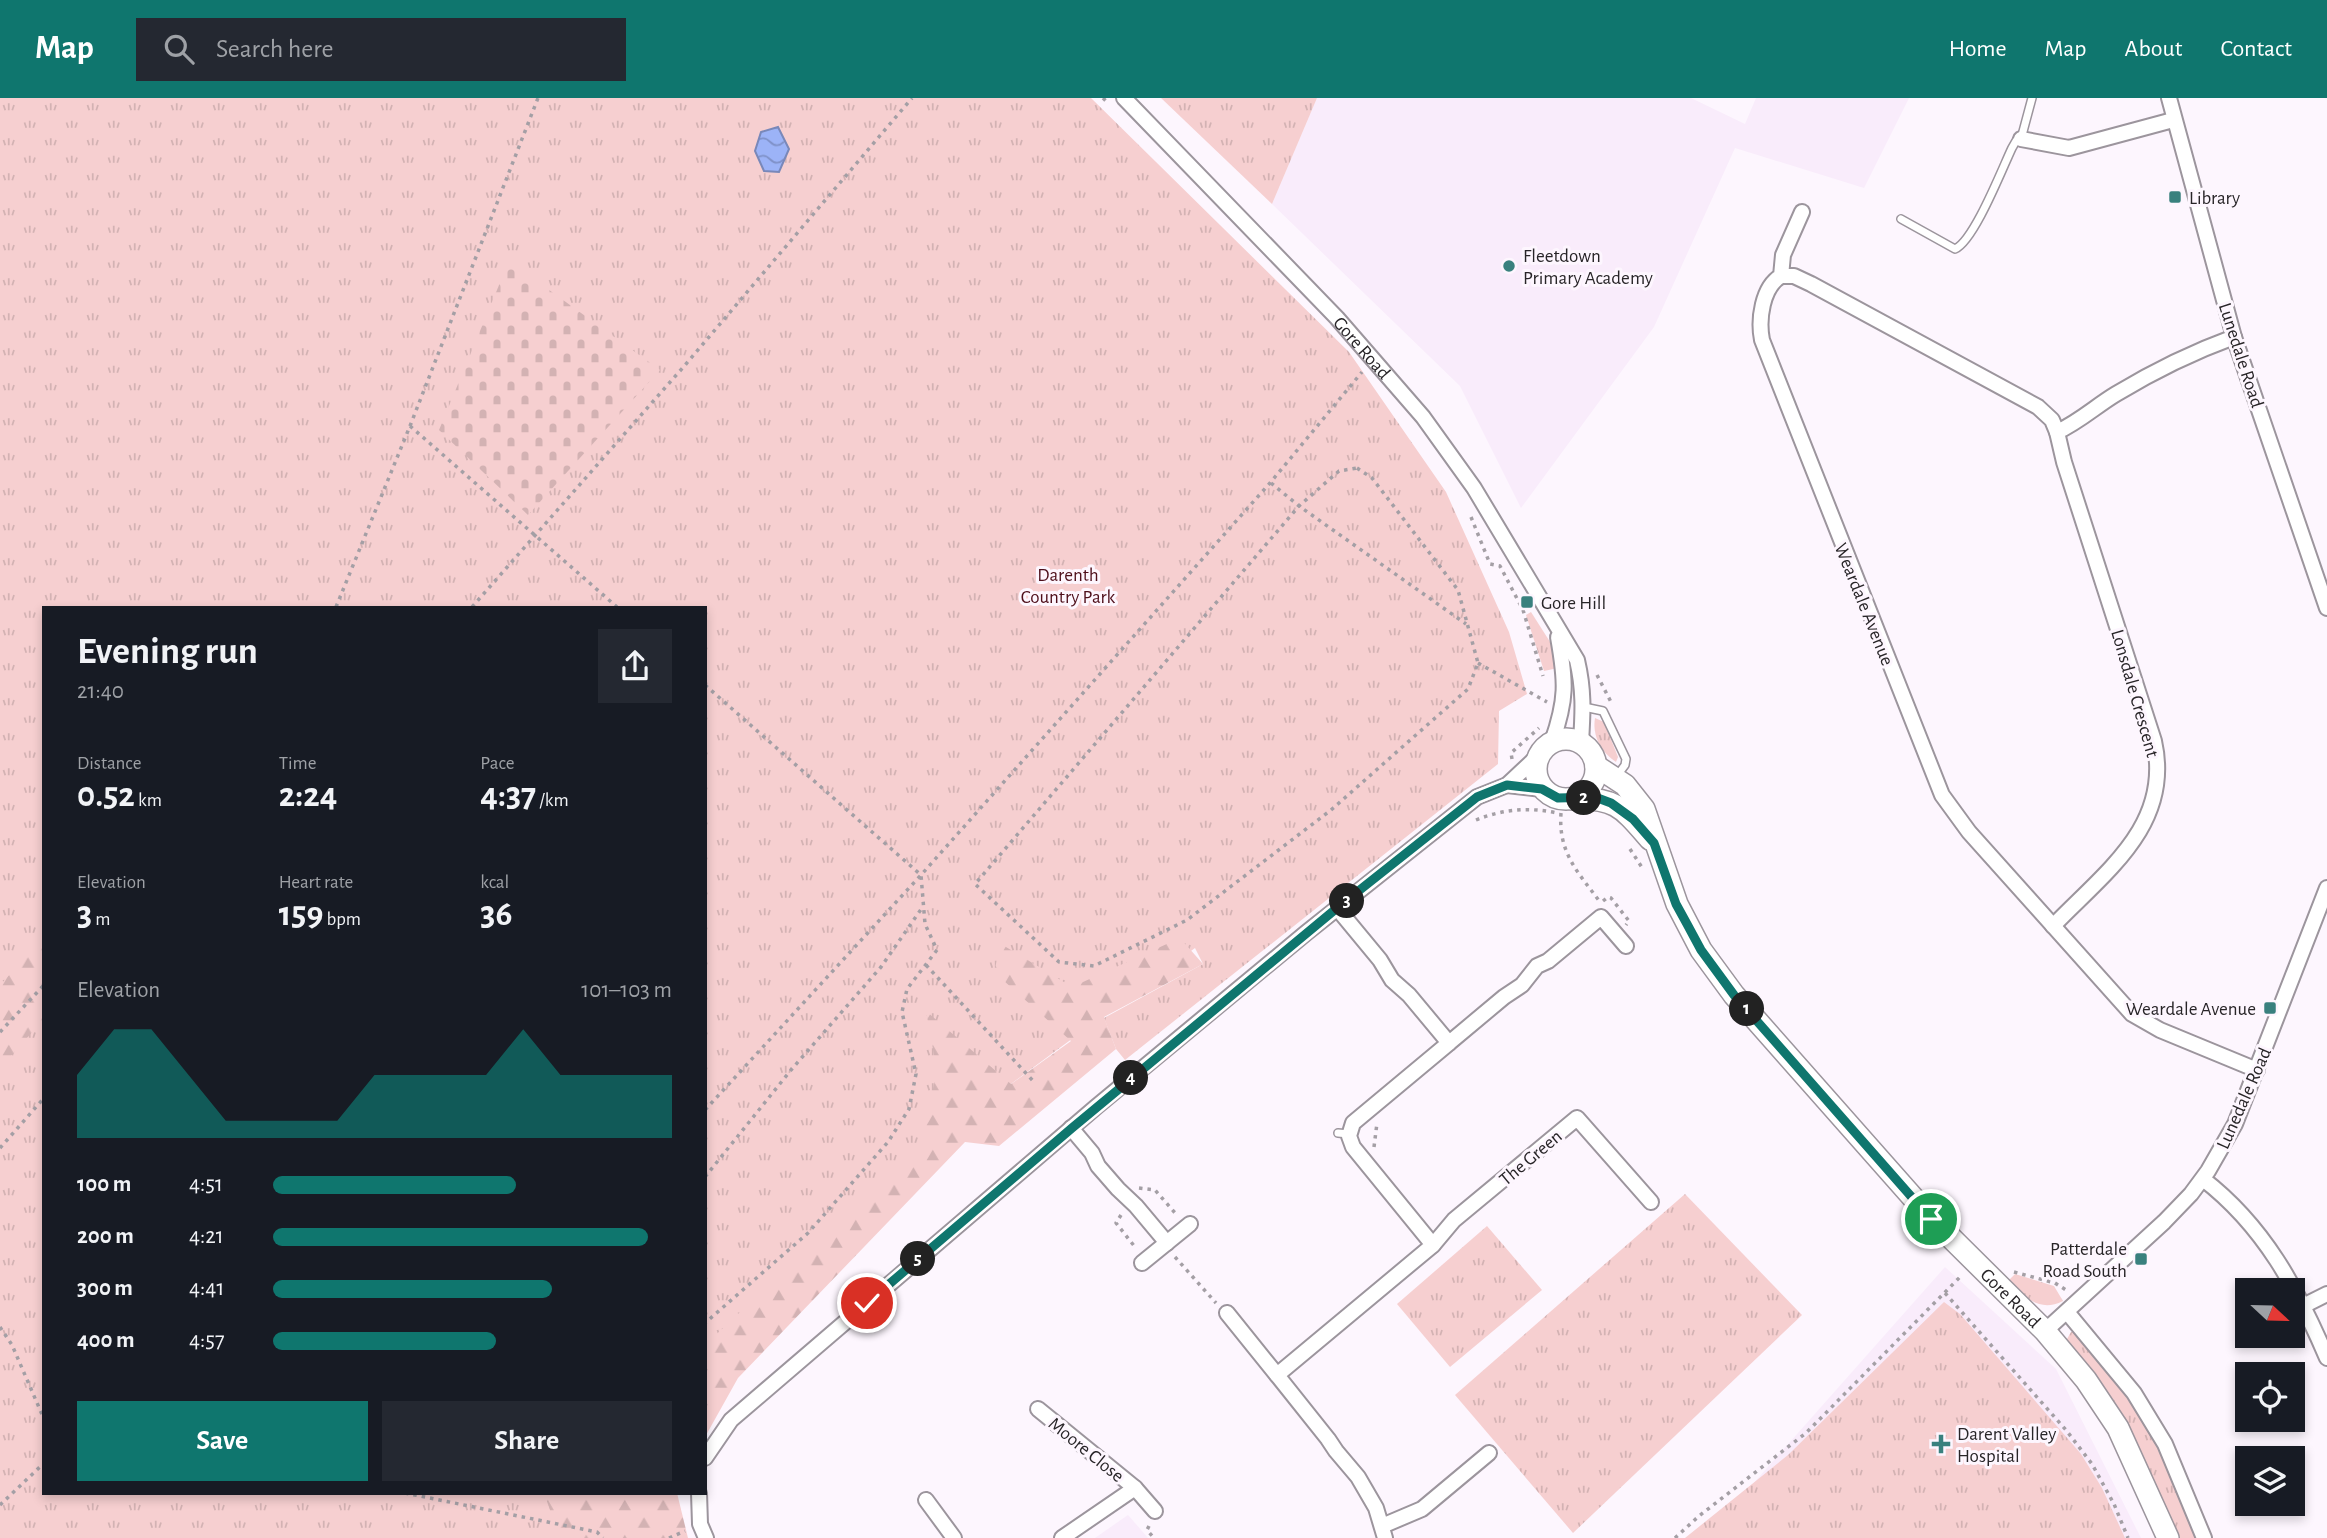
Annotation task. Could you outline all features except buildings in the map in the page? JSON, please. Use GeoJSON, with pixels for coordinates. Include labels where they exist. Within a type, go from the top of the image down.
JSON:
{"type":"FeatureCollection","features":[{"type":"Feature","properties":{"kind":"street","name":"Gore Road"},"geometry":{"type":"LineString","coordinates":[[1124,98],[1337,318],[1423,417],[1474,488],[1577,660],[1583,684],[1581,742]]}},
{"type":"Feature","properties":{"kind":"street","name":"Lunedale Road"},"geometry":{"type":"LineString","coordinates":[[2169,98],[2234,337],[2327,608]]}},
{"type":"Feature","properties":{"kind":"street"},"geometry":{"type":"LineString","coordinates":[[2021,139],[2069,148],[2173,120]]}},
{"type":"Feature","properties":{"kind":"street","name":"Weardale Avenue"},"geometry":{"type":"LineString","coordinates":[[1802,212],[1783,255],[1781,276],[1772,284],[1762,307],[1762,340],[1934,779],[1953,812],[2120,1001],[2140,1020],[2257,1070]]}},
{"type":"Feature","properties":{"kind":"street","name":"Lonsdale Crescent"},"geometry":{"type":"LineString","coordinates":[[1781,276],[1792,275],[1804,281],[2038,407],[2052,420],[2154,741],[2157,773],[2154,800],[2140,832],[2053,926]]}},
{"type":"Feature","properties":{"kind":"street"},"geometry":{"type":"LineString","coordinates":[[2057,432],[2077,422],[2126,388],[2187,355],[2234,337]]}},
{"type":"Feature","properties":{"kind":"street","name":"Gore Road"},"geometry":{"type":"LineString","coordinates":[[1552,742],[1562,713],[1566,688],[1557,630]]}},
{"type":"Feature","properties":{"kind":"street"},"geometry":{"type":"LineString","coordinates":[[707,1455],[731,1420],[1072,1128],[1337,908],[1477,797],[1507,785],[1552,742],[1568,738],[1581,742],[1588,748],[1596,766],[1590,787],[1565,806],[1558,798],[1542,789],[1507,785]]}},
{"type":"Feature","properties":{"kind":"street"},"geometry":{"type":"LineString","coordinates":[[1537,757],[1535,768],[1542,789]]}},
{"type":"Feature","properties":{"kind":"street","name":"Gore Road"},"geometry":{"type":"LineString","coordinates":[[1596,766],[1616,777],[1644,809],[1676,904],[1701,950],[1734,995],[1931,1219],[2045,1331],[2086,1380],[2118,1428],[2168,1538]]}},
{"type":"Feature","properties":{"kind":"street","name":"Gore Road"},"geometry":{"type":"LineString","coordinates":[[1565,806],[1595,797],[1611,803],[1633,819],[1654,843]]}},
{"type":"Feature","properties":{"kind":"street","name":"Lunedale Road"},"geometry":{"type":"LineString","coordinates":[[2045,1331],[2164,1222],[2203,1179],[2235,1124],[2327,888]]}},
{"type":"Feature","properties":{"kind":"street"},"geometry":{"type":"LineString","coordinates":[[1337,908],[1380,960],[1392,980],[1409,995],[1449,1043]]}},
{"type":"Feature","properties":{"kind":"street"},"geometry":{"type":"LineString","coordinates":[[1433,1245],[1343,1134],[1449,1043],[1503,991],[1522,985],[1537,966],[1548,961],[1601,917],[1626,946]]}},
{"type":"Feature","properties":{"kind":"street","name":"The Green"},"geometry":{"type":"LineString","coordinates":[[1277,1375],[1433,1245],[1454,1220],[1577,1118],[1651,1202]]}},
{"type":"Feature","properties":{"kind":"street"},"geometry":{"type":"LineString","coordinates":[[1072,1128],[1098,1166],[1167,1243]]}},
{"type":"Feature","properties":{"kind":"street"},"geometry":{"type":"LineString","coordinates":[[2203,1179],[2224,1196],[2289,1278]]}},
{"type":"Feature","properties":{"kind":"street"},"geometry":{"type":"LineString","coordinates":[[1142,1263],[1190,1224]]}},
{"type":"Feature","properties":{"kind":"street"},"geometry":{"type":"LineString","coordinates":[[2327,1294],[2305,1305],[2327,1358]]}},
{"type":"Feature","properties":{"kind":"street","name":"Gore Road"},"geometry":{"type":"LineString","coordinates":[[2067,1312],[2134,1393],[2165,1444],[2204,1538]]}},
{"type":"Feature","properties":{"kind":"street"},"geometry":{"type":"LineString","coordinates":[[1227,1313],[1355,1472],[1370,1496],[1383,1532],[1423,1509],[1489,1453]]}},
{"type":"Feature","properties":{"kind":"street","name":"Moore Close"},"geometry":{"type":"LineString","coordinates":[[1038,1409],[1135,1488],[1155,1511]]}},
{"type":"Feature","properties":{"kind":"street","name":"Moore Close"},"geometry":{"type":"LineString","coordinates":[[1062,1538],[1135,1488]]}},
{"type":"Feature","properties":{"kind":"street"},"geometry":{"type":"LineString","coordinates":[[699,1495],[700,1524],[706,1538]]}},
{"type":"Feature","properties":{"kind":"street"},"geometry":{"type":"LineString","coordinates":[[926,1500],[954,1538]]}},
{"type":"Feature","properties":{"kind":"lane"},"geometry":{"type":"LineString","coordinates":[[1901,219],[1955,249],[1961,247],[1968,240],[2011,148],[2021,139],[2032,98]]}},
{"type":"Feature","properties":{"kind":"lane"},"geometry":{"type":"LineString","coordinates":[[1584,707],[1603,711],[1626,759],[1616,777]]}},
{"type":"Feature","properties":{"kind":"path"},"geometry":{"type":"LineString","coordinates":[[336,606],[538,98]]}},
{"type":"Feature","properties":{"kind":"path"},"geometry":{"type":"LineString","coordinates":[[473,606],[686,364],[912,98]]}},
{"type":"Feature","properties":{"kind":"path"},"geometry":{"type":"LineString","coordinates":[[707,1104],[920,875],[1332,410]]}},
{"type":"Feature","properties":{"kind":"path"},"geometry":{"type":"LineString","coordinates":[[410,426],[616,606]]}},
{"type":"Feature","properties":{"kind":"path"},"geometry":{"type":"LineString","coordinates":[[1357,468],[1372,478],[1458,590],[1468,625],[1478,663],[1468,689],[1331,810],[1187,920],[1094,966],[1059,962],[975,884],[1299,506],[1339,471],[1357,468]]}},
{"type":"Feature","properties":{"kind":"path"},"geometry":{"type":"LineString","coordinates":[[1270,482],[1299,506],[1468,625]]}},
{"type":"Feature","properties":{"kind":"path"},"geometry":{"type":"LineString","coordinates":[[1468,509],[1490,564],[1500,566],[1523,610],[1543,676]]}},
{"type":"Feature","properties":{"kind":"path"},"geometry":{"type":"LineString","coordinates":[[1478,663],[1549,703]]}},
{"type":"Feature","properties":{"kind":"path"},"geometry":{"type":"LineString","coordinates":[[707,687],[920,875],[925,924],[937,950],[907,989],[902,1012],[916,1074],[909,1109],[888,1142],[808,1233],[707,1321]]}},
{"type":"Feature","properties":{"kind":"path"},"geometry":{"type":"LineString","coordinates":[[1565,806],[1560,835],[1571,861],[1601,904],[1609,897],[1617,905],[1629,921],[1626,928]]}},
{"type":"Feature","properties":{"kind":"path"},"geometry":{"type":"LineString","coordinates":[[707,1175],[791,1070],[881,967],[923,906]]}},
{"type":"Feature","properties":{"kind":"path"},"geometry":{"type":"LineString","coordinates":[[926,965],[1035,1083]]}},
{"type":"Feature","properties":{"kind":"path"},"geometry":{"type":"LineString","coordinates":[[0,1032],[42,987]]}},
{"type":"Feature","properties":{"kind":"path"},"geometry":{"type":"LineString","coordinates":[[0,1148],[42,1100]]}},
{"type":"Feature","properties":{"kind":"path"},"geometry":{"type":"LineString","coordinates":[[1375,1154],[1375,1132],[1381,1115]]}},
{"type":"Feature","properties":{"kind":"path"},"geometry":{"type":"LineString","coordinates":[[2008,1270],[2069,1289]]}},
{"type":"Feature","properties":{"kind":"path"},"geometry":{"type":"LineString","coordinates":[[1675,1538],[1805,1433],[1962,1276]]}},
{"type":"Feature","properties":{"kind":"path"},"geometry":{"type":"LineString","coordinates":[[1945,1293],[2066,1430],[2092,1464],[2114,1504],[2128,1538]]}},
{"type":"Feature","properties":{"kind":"path"},"geometry":{"type":"LineString","coordinates":[[0,1327],[12,1345],[42,1414]]}},
{"type":"Feature","properties":{"kind":"path"},"geometry":{"type":"LineString","coordinates":[[0,1505],[42,1465]]}},
{"type":"Feature","properties":{"kind":"path"},"geometry":{"type":"LineString","coordinates":[[426,1495],[597,1532],[603,1538]]}},
{"type":"Feature","properties":{"kind":"shaded area","name":"Fleetdown Primary Academy"},"geometry":{"type":"Polygon","coordinates":[[[1317,98],[1691,98],[1745,124],[1756,98],[1909,98],[1864,188],[1735,148],[1654,327],[1521,508],[1460,386],[1272,204],[1317,98]]]}},
{"type":"Feature","properties":{"kind":"shaded area","name":"Darent Valley Hospital"},"geometry":{"type":"Polygon","coordinates":[[[1945,1267],[2056,1369],[2141,1538],[1705,1538],[1945,1267]]]}},
{"type":"Feature","properties":{"kind":"shaded area"},"geometry":{"type":"Polygon","coordinates":[[[1128,1515],[1148,1538],[1095,1538],[1128,1515]]]}},
{"type":"Feature","properties":{"kind":"green space","name":"Darenth Country Park"},"geometry":{"type":"Polygon","coordinates":[[[0,98],[1091,98],[1349,352],[1446,492],[1509,632],[1527,694],[1499,711],[1498,764],[1125,1060],[1116,1049],[1104,1018],[1203,964],[1195,948],[962,1120],[707,1359],[707,606],[42,606],[42,1495],[553,1495],[567,1538],[0,1538],[0,98]]]}},
{"type":"Feature","properties":{"kind":"green space"},"geometry":{"type":"Polygon","coordinates":[[[1161,98],[1317,98],[1272,204],[1161,98]]]}},
{"type":"Feature","properties":{"kind":"green space"},"geometry":{"type":"Polygon","coordinates":[[[509,261],[660,370],[528,515],[439,430],[509,261]]]}},
{"type":"Feature","properties":{"kind":"green space"},"geometry":{"type":"Polygon","coordinates":[[[1531,612],[1552,645],[1558,668],[1544,671],[1526,615],[1531,612]]]}},
{"type":"Feature","properties":{"kind":"green space"},"geometry":{"type":"Polygon","coordinates":[[[1595,718],[1604,722],[1618,757],[1616,762],[1599,743],[1595,718]]]}},
{"type":"Feature","properties":{"kind":"green space"},"geometry":{"type":"Polygon","coordinates":[[[1180,938],[1203,964],[1104,1017],[1116,1049],[999,1146],[965,1142],[738,1378],[707,1433],[707,1343],[921,1142],[937,1071],[926,1011],[1011,1084],[1071,1041],[994,972],[1001,944],[1072,987],[1180,938]]]}},
{"type":"Feature","properties":{"kind":"green space"},"geometry":{"type":"Polygon","coordinates":[[[42,939],[42,1021],[0,1068],[0,985],[42,939]]]}},
{"type":"Feature","properties":{"kind":"green space"},"geometry":{"type":"Polygon","coordinates":[[[1685,1194],[1802,1315],[1573,1533],[1455,1395],[1685,1194]]]}},
{"type":"Feature","properties":{"kind":"green space"},"geometry":{"type":"Polygon","coordinates":[[[1487,1226],[1542,1290],[1450,1367],[1397,1304],[1487,1226]]]}},
{"type":"Feature","properties":{"kind":"green space"},"geometry":{"type":"Polygon","coordinates":[[[2015,1274],[2054,1286],[2063,1301],[2047,1305],[2033,1302],[2008,1281],[2015,1274]]]}},
{"type":"Feature","properties":{"kind":"green space","name":"Darent Valley Hospital"},"geometry":{"type":"Polygon","coordinates":[[[1944,1302],[1960,1314],[2081,1454],[2102,1488],[2125,1538],[1685,1538],[1788,1455],[1944,1302]]]}},
{"type":"Feature","properties":{"kind":"green space"},"geometry":{"type":"Polygon","coordinates":[[[2071,1332],[2075,1332],[2110,1373],[2140,1414],[2167,1466],[2198,1538],[2177,1538],[2068,1344],[2067,1339],[2071,1332]]]}},
{"type":"Feature","properties":{"kind":"green space"},"geometry":{"type":"Polygon","coordinates":[[[545,1495],[677,1495],[688,1538],[560,1538],[545,1495]]]}},
{"type":"Feature","properties":{"kind":"water"},"geometry":{"type":"Polygon","coordinates":[[[778,127],[789,149],[779,172],[764,171],[755,151],[761,132],[778,127]]]}},
{"type":"Feature","properties":{"kind":"place","name":"Library"},"geometry":{"type":"Point","coordinates":[2175,197]}},
{"type":"Feature","properties":{"kind":"place","name":"Fleetdown Primary Academy"},"geometry":{"type":"Point","coordinates":[1509,266]}},
{"type":"Feature","properties":{"kind":"place","name":"Gore Hill"},"geometry":{"type":"Point","coordinates":[1527,602]}},
{"type":"Feature","properties":{"kind":"place","name":"Weardale Avenue"},"geometry":{"type":"Point","coordinates":[2270,1008]}},
{"type":"Feature","properties":{"kind":"place","name":"Patterdale Road South"},"geometry":{"type":"Point","coordinates":[2141,1259]}},
{"type":"Feature","properties":{"kind":"place","name":"Darent Valley Hospital"},"geometry":{"type":"Point","coordinates":[1941,1444]}},
{"type":"Feature","properties":{"kind":"route"},"geometry":{"type":"LineString","coordinates":[[867,1303],[1337,908],[1477,797],[1507,785],[1542,789],[1558,798],[1595,797],[1622,809],[1633,819],[1654,843],[1676,904],[1701,950],[1734,995],[1931,1219]]}}]}
